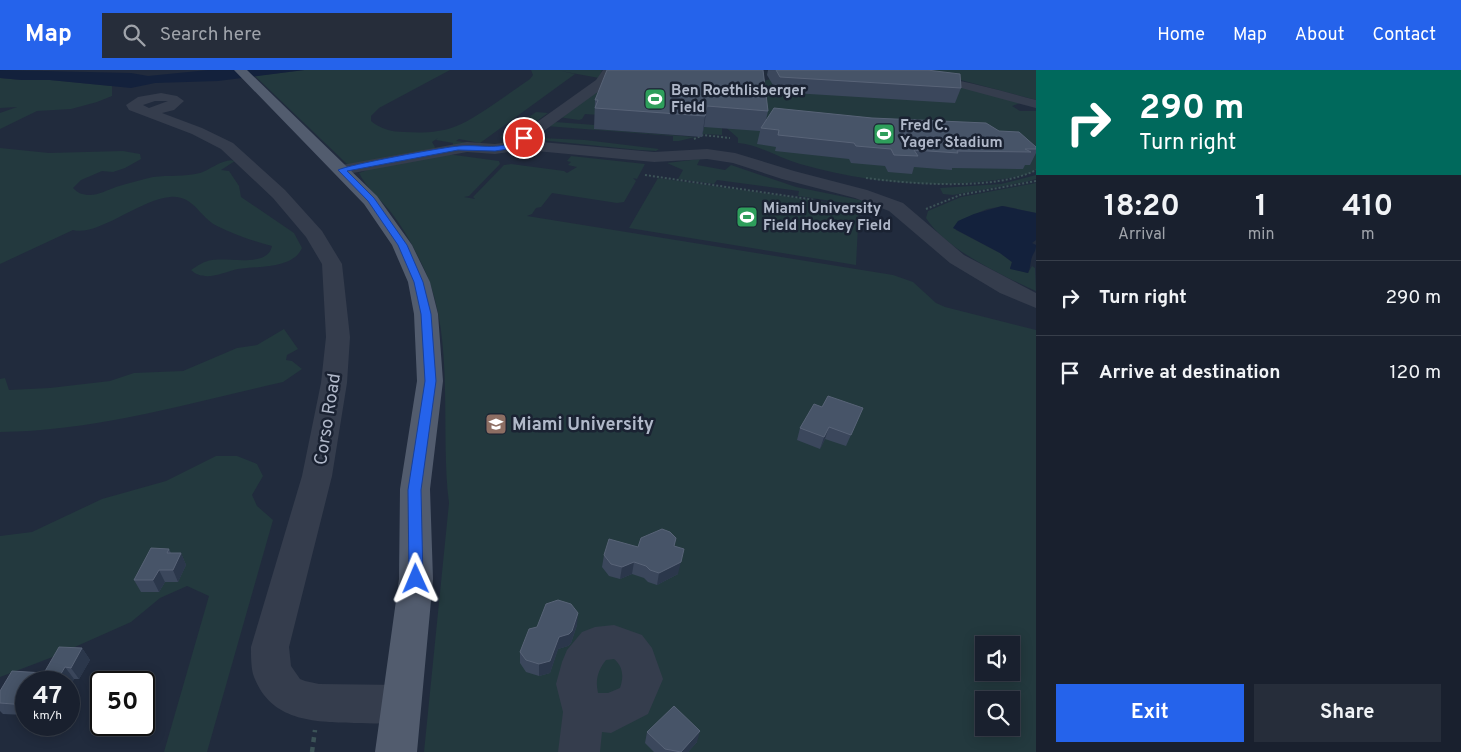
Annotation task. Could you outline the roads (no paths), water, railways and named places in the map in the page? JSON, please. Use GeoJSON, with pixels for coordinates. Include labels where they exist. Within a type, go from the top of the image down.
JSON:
{"type":"FeatureCollection","features":[{"type":"Feature","properties":{"kind":"main road"},"geometry":{"type":"LineString","coordinates":[[246,76],[371,200],[402,245],[419,282],[426,314],[430,381],[415,490],[416,579],[400,704],[396,752]]}},
{"type":"Feature","properties":{"kind":"street"},"geometry":{"type":"LineString","coordinates":[[514,146],[601,82],[609,70]]}},
{"type":"Feature","properties":{"kind":"street"},"geometry":{"type":"LineString","coordinates":[[870,73],[936,78],[987,90],[1036,106]]}},
{"type":"Feature","properties":{"kind":"street"},"geometry":{"type":"LineString","coordinates":[[1016,109],[1036,106]]}},
{"type":"Feature","properties":{"kind":"street","name":"Corso Road"},"geometry":{"type":"LineString","coordinates":[[148,112],[196,131],[227,146],[279,194],[315,235],[332,264],[338,337],[334,383],[318,476],[270,646],[272,672],[286,692],[300,699],[319,703],[400,704]]}},
{"type":"Feature","properties":{"kind":"street"},"geometry":{"type":"LineString","coordinates":[[342,170],[458,148],[495,149],[514,146],[584,149],[654,157],[707,154],[728,156],[884,202],[908,216],[957,259],[1008,288],[1036,300]]}},
{"type":"Feature","properties":{"kind":"street"},"geometry":{"type":"LineString","coordinates":[[579,752],[583,712]]}},
{"type":"Feature","properties":{"kind":"water"},"geometry":{"type":"Polygon","coordinates":[[[0,70],[131,73],[148,76],[208,70],[304,70],[218,81],[155,83],[131,88],[50,80],[0,78],[0,70]]]}},
{"type":"Feature","properties":{"kind":"water"},"geometry":{"type":"Polygon","coordinates":[[[1002,206],[1036,213],[1036,240],[1032,243],[1036,247],[1028,273],[1010,269],[1012,262],[1000,253],[953,228],[958,221],[1002,206]]]}},
{"type":"Feature","properties":{"kind":"place","name":"Ben Roethlisberger Field"},"geometry":{"type":"Point","coordinates":[655,99]}},
{"type":"Feature","properties":{"kind":"place","name":"Fred C. Yager Stadium"},"geometry":{"type":"Point","coordinates":[884,134]}},
{"type":"Feature","properties":{"kind":"place","name":"Miami University Field Hockey Field"},"geometry":{"type":"Point","coordinates":[747,217]}},
{"type":"Feature","properties":{"kind":"place","name":"Miami University"},"geometry":{"type":"Point","coordinates":[496,424]}}]}
